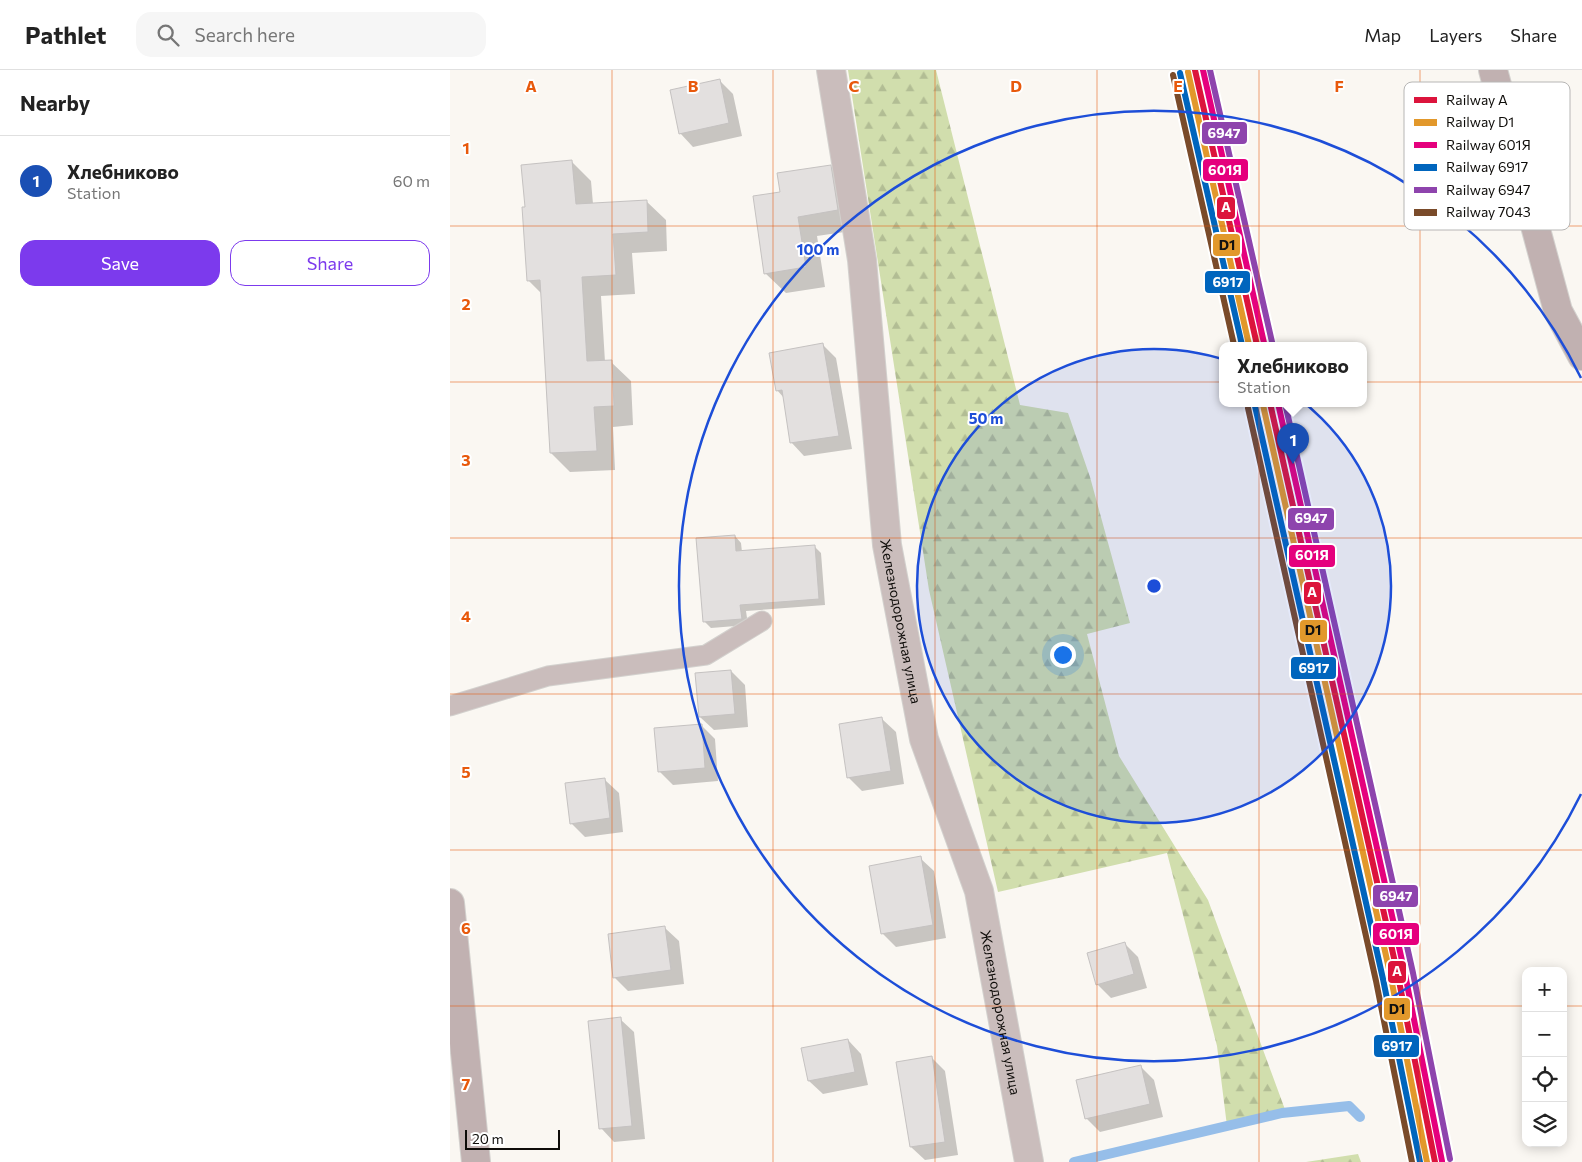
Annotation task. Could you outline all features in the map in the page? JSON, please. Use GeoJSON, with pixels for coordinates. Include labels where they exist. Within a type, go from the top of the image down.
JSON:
{"type":"FeatureCollection","features":[{"type":"Feature","properties":{"kind":"street","name":"Железнодорожная улица"},"geometry":{"type":"LineString","coordinates":[[831,70],[862,260],[887,545],[924,739],[978,891],[1029,1162]]}},
{"type":"Feature","properties":{"kind":"street"},"geometry":{"type":"LineString","coordinates":[[1536,230],[1558,311],[1582,356]]}},
{"type":"Feature","properties":{"kind":"street"},"geometry":{"type":"LineString","coordinates":[[450,904],[476,1162]]}},
{"type":"Feature","properties":{"kind":"lane"},"geometry":{"type":"LineString","coordinates":[[450,706],[548,676],[706,656],[762,621]]}},
{"type":"Feature","properties":{"kind":"green space"},"geometry":{"type":"Polygon","coordinates":[[[848,70],[936,70],[1020,405],[1068,413],[1090,477],[1130,623],[1087,634],[1119,756],[1208,900],[1287,1115],[1227,1126],[1217,1046],[1167,853],[998,892],[929,590],[848,70]]]}},
{"type":"Feature","properties":{"kind":"green space"},"geometry":{"type":"Polygon","coordinates":[[[1358,1154],[1361,1162],[1306,1162],[1358,1154]]]}},
{"type":"Feature","properties":{"kind":"building"},"geometry":{"type":"Polygon","coordinates":[[[720,79],[729,123],[679,134],[670,90],[720,79]]]}},
{"type":"Feature","properties":{"kind":"building"},"geometry":{"type":"Polygon","coordinates":[[[572,160],[576,204],[647,200],[648,232],[613,234],[616,275],[582,277],[587,361],[612,360],[614,406],[594,407],[597,451],[550,453],[540,280],[527,281],[522,207],[525,207],[521,165],[572,160]]]}},
{"type":"Feature","properties":{"kind":"building"},"geometry":{"type":"Polygon","coordinates":[[[831,165],[838,210],[798,217],[806,267],[764,274],[753,196],[780,192],[777,173],[831,165]]]}},
{"type":"Feature","properties":{"kind":"building"},"geometry":{"type":"Polygon","coordinates":[[[823,343],[839,436],[790,443],[782,390],[776,391],[769,353],[823,343]]]}},
{"type":"Feature","properties":{"kind":"building"},"geometry":{"type":"Polygon","coordinates":[[[735,535],[736,551],[815,545],[819,599],[740,605],[742,619],[703,622],[696,538],[735,535]]]}},
{"type":"Feature","properties":{"kind":"building"},"geometry":{"type":"Polygon","coordinates":[[[731,670],[735,714],[699,717],[695,673],[731,670]]]}},
{"type":"Feature","properties":{"kind":"building"},"geometry":{"type":"Polygon","coordinates":[[[882,717],[891,771],[847,778],[839,724],[882,717]]]}},
{"type":"Feature","properties":{"kind":"building"},"geometry":{"type":"Polygon","coordinates":[[[702,724],[705,768],[658,772],[654,728],[702,724]]]}},
{"type":"Feature","properties":{"kind":"building"},"geometry":{"type":"Polygon","coordinates":[[[605,778],[610,818],[570,824],[565,783],[605,778]]]}},
{"type":"Feature","properties":{"kind":"building"},"geometry":{"type":"Polygon","coordinates":[[[921,856],[933,925],[881,934],[869,866],[921,856]]]}},
{"type":"Feature","properties":{"kind":"building"},"geometry":{"type":"Polygon","coordinates":[[[665,926],[671,970],[613,978],[608,934],[665,926]]]}},
{"type":"Feature","properties":{"kind":"building"},"geometry":{"type":"Polygon","coordinates":[[[1125,942],[1134,974],[1096,985],[1087,953],[1125,942]]]}},
{"type":"Feature","properties":{"kind":"building"},"geometry":{"type":"Polygon","coordinates":[[[621,1017],[632,1126],[599,1129],[588,1021],[621,1017]]]}},
{"type":"Feature","properties":{"kind":"building"},"geometry":{"type":"Polygon","coordinates":[[[848,1039],[855,1072],[808,1081],[801,1048],[848,1039]]]}},
{"type":"Feature","properties":{"kind":"building"},"geometry":{"type":"Polygon","coordinates":[[[932,1056],[945,1142],[910,1147],[896,1062],[932,1056]]]}},
{"type":"Feature","properties":{"kind":"building"},"geometry":{"type":"Polygon","coordinates":[[[1141,1065],[1150,1104],[1085,1119],[1076,1080],[1141,1065]]]}},
{"type":"Feature","properties":{"kind":"waterway"},"geometry":{"type":"LineString","coordinates":[[1074,1162],[1282,1113],[1349,1106],[1360,1117]]}},
{"type":"Feature","properties":{"kind":"rail line","name":"A"},"geometry":{"type":"LineString","coordinates":[[1195,70],[1256,342]]}},
{"type":"Feature","properties":{"kind":"rail line","name":"601Я"},"geometry":{"type":"LineString","coordinates":[[1203,70],[1264,342]]}},
{"type":"Feature","properties":{"kind":"rail line","name":"6947"},"geometry":{"type":"LineString","coordinates":[[1210,70],[1272,342]]}},
{"type":"Feature","properties":{"kind":"rail line","name":"D1"},"geometry":{"type":"LineString","coordinates":[[1188,72],[1248,342]]}},
{"type":"Feature","properties":{"kind":"rail line","name":"6917"},"geometry":{"type":"LineString","coordinates":[[1180,73],[1241,342]]}},
{"type":"Feature","properties":{"kind":"rail line","name":"7043"},"geometry":{"type":"LineString","coordinates":[[1173,75],[1233,342]]}},
{"type":"Feature","properties":{"kind":"rail line","name":"6917"},"geometry":{"type":"LineString","coordinates":[[1255,407],[1383,979],[1420,1162]]}},
{"type":"Feature","properties":{"kind":"rail line","name":"D1"},"geometry":{"type":"LineString","coordinates":[[1263,407],[1391,978],[1427,1162]]}},
{"type":"Feature","properties":{"kind":"rail line","name":"A"},"geometry":{"type":"LineString","coordinates":[[1271,407],[1398,976],[1435,1162]]}},
{"type":"Feature","properties":{"kind":"rail line","name":"601Я"},"geometry":{"type":"LineString","coordinates":[[1279,407],[1405,974],[1442,1161]]}},
{"type":"Feature","properties":{"kind":"rail line","name":"6947"},"geometry":{"type":"LineString","coordinates":[[1286,407],[1413,973],[1450,1159]]}},
{"type":"Feature","properties":{"kind":"rail line","name":"7043"},"geometry":{"type":"LineString","coordinates":[[1248,408],[1376,981],[1412,1162]]}},
{"type":"Feature","properties":{"kind":"place","name":"Хлебниково"},"geometry":{"type":"Point","coordinates":[1293,464]}}]}
